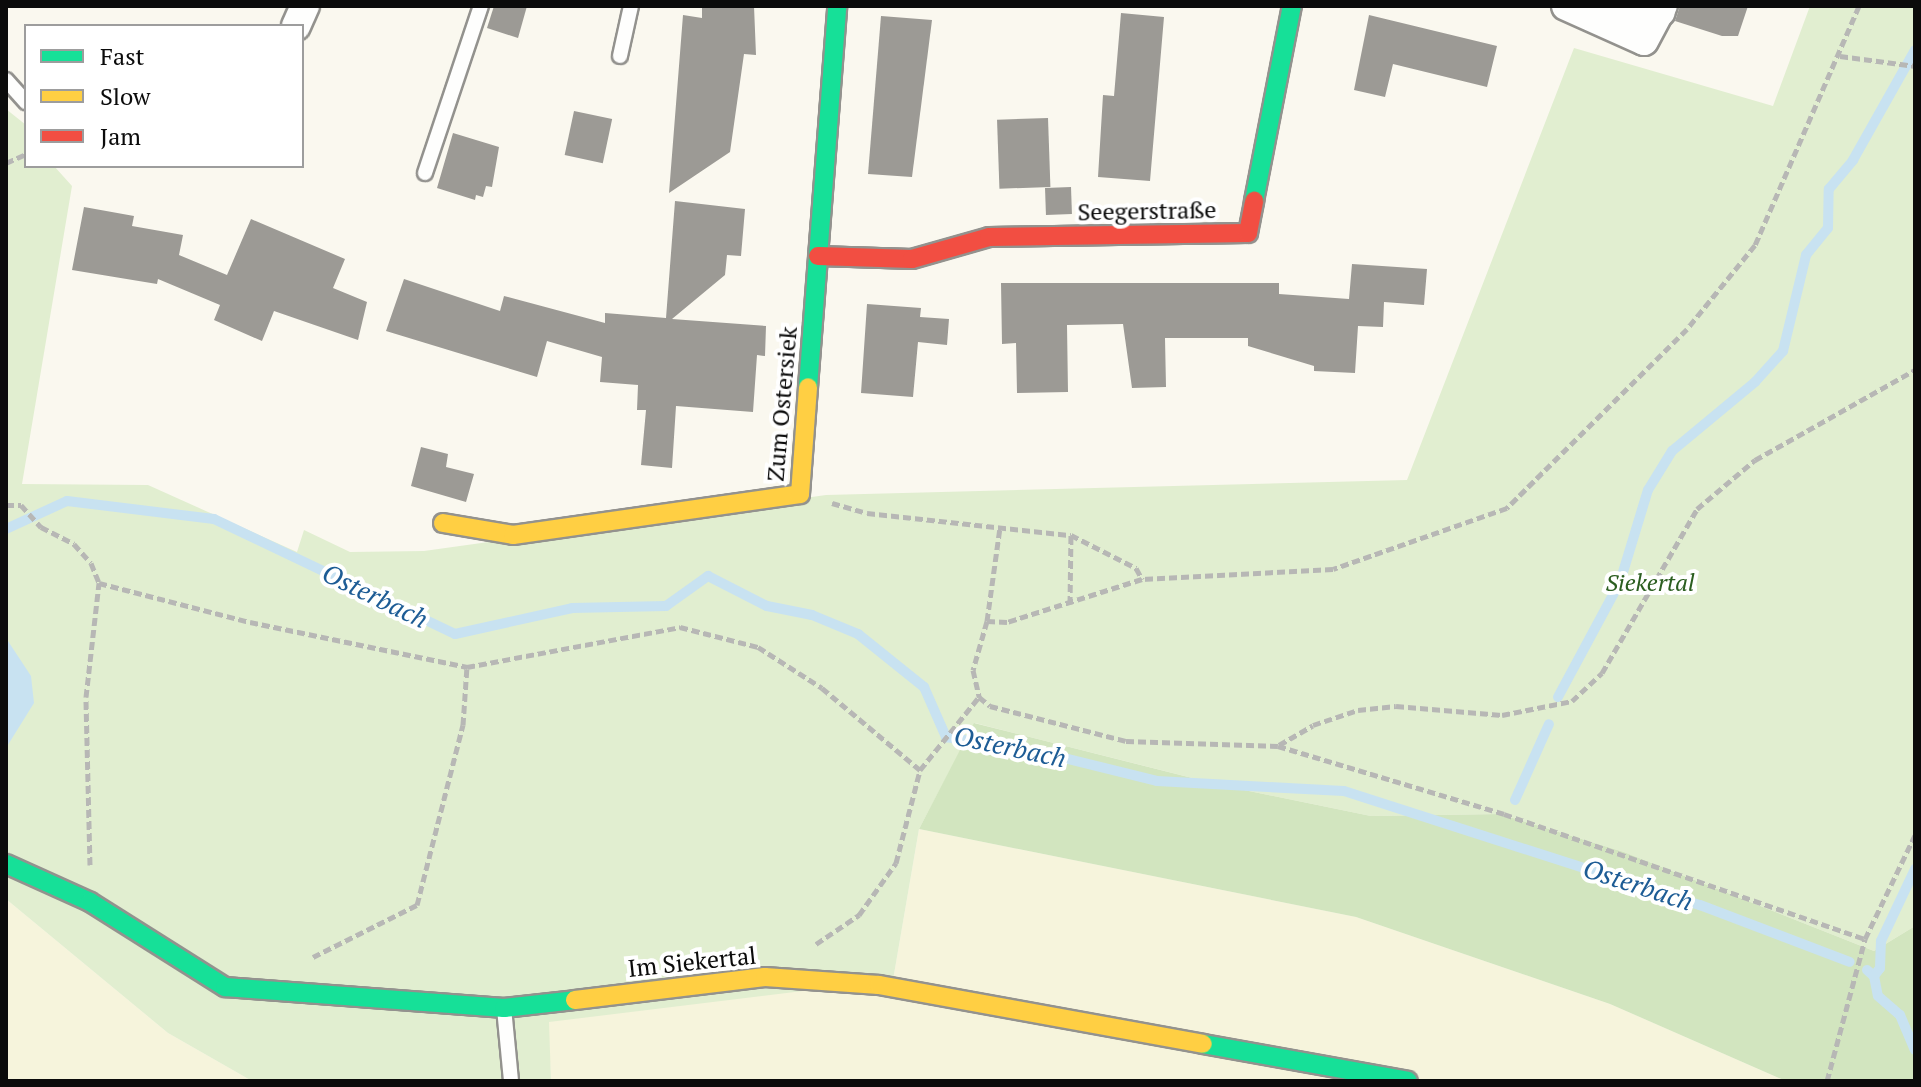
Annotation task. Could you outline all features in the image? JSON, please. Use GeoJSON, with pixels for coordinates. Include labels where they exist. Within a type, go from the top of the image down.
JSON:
{"type":"FeatureCollection","features":[{"type":"Feature","properties":{"kind":"street","name":"Zum Ostersiek"},"geometry":{"type":"LineString","coordinates":[[443,523],[513,535],[800,494],[837,6]]}},
{"type":"Feature","properties":{"kind":"street","name":"Seegerstraße"},"geometry":{"type":"LineString","coordinates":[[818,256],[912,259],[989,237],[1248,233],[1292,6]]}},
{"type":"Feature","properties":{"kind":"street"},"geometry":{"type":"LineString","coordinates":[[1566,6],[1644,41],[1662,9],[1599,6]]}},
{"type":"Feature","properties":{"kind":"street","name":"Im Siekertal"},"geometry":{"type":"LineString","coordinates":[[6,864],[90,902],[225,987],[504,1008],[765,977],[879,985],[1408,1081]]}},
{"type":"Feature","properties":{"kind":"lane"},"geometry":{"type":"LineString","coordinates":[[425,173],[481,6]]}},
{"type":"Feature","properties":{"kind":"lane"},"geometry":{"type":"LineString","coordinates":[[620,56],[631,6]]}},
{"type":"Feature","properties":{"kind":"lane"},"geometry":{"type":"LineString","coordinates":[[6,80],[24,100]]}},
{"type":"Feature","properties":{"kind":"lane"},"geometry":{"type":"LineString","coordinates":[[504,1008],[511,1081]]}},
{"type":"Feature","properties":{"kind":"path"},"geometry":{"type":"LineString","coordinates":[[987,621],[1007,622],[1142,579],[1333,569],[1507,508],[1687,329],[1755,245],[1840,56],[1859,6]]}},
{"type":"Feature","properties":{"kind":"path"},"geometry":{"type":"LineString","coordinates":[[1840,56],[1889,60],[1915,66]]}},
{"type":"Feature","properties":{"kind":"path"},"geometry":{"type":"LineString","coordinates":[[1278,746],[1313,725],[1358,710],[1396,706],[1502,715],[1572,701],[1602,673],[1697,509],[1755,460],[1915,370]]}},
{"type":"Feature","properties":{"kind":"path"},"geometry":{"type":"LineString","coordinates":[[800,494],[867,513],[1071,535],[1136,568],[1142,579]]}},
{"type":"Feature","properties":{"kind":"path"},"geometry":{"type":"LineString","coordinates":[[6,505],[27,510],[41,527],[74,544],[91,563],[99,583],[86,697],[90,902]]}},
{"type":"Feature","properties":{"kind":"path"},"geometry":{"type":"LineString","coordinates":[[1000,527],[987,621],[973,670],[979,697],[990,706],[1126,741],[1278,746],[1504,814],[1865,939]]}},
{"type":"Feature","properties":{"kind":"path"},"geometry":{"type":"LineString","coordinates":[[1070,604],[1071,535]]}},
{"type":"Feature","properties":{"kind":"path"},"geometry":{"type":"LineString","coordinates":[[99,583],[250,622],[467,667],[680,627],[758,647],[822,688],[920,770]]}},
{"type":"Feature","properties":{"kind":"path"},"geometry":{"type":"LineString","coordinates":[[306,960],[417,905],[463,725],[467,667]]}},
{"type":"Feature","properties":{"kind":"path"},"geometry":{"type":"LineString","coordinates":[[812,946],[859,915],[896,863],[920,770],[979,697]]}},
{"type":"Feature","properties":{"kind":"path"},"geometry":{"type":"LineString","coordinates":[[1827,1081],[1865,939],[1915,835]]}},
{"type":"Feature","properties":{"kind":"shaded area"},"geometry":{"type":"Polygon","coordinates":[[[919,829],[1356,917],[1610,1004],[1786,1081],[551,1081],[548,1022],[716,981],[893,980],[919,829]]]}},
{"type":"Feature","properties":{"kind":"shaded area"},"geometry":{"type":"Polygon","coordinates":[[[6,899],[168,1033],[252,1081],[6,1081],[6,899]]]}},
{"type":"Feature","properties":{"kind":"green space","name":"Siekertal"},"geometry":{"type":"Polygon","coordinates":[[[1810,6],[1915,6],[1915,926],[1874,951],[1624,852],[1500,814],[1371,816],[1220,785],[975,723],[919,829],[893,980],[549,1022],[551,1081],[252,1081],[168,1033],[6,899],[6,109],[24,123],[24,168],[56,168],[72,186],[22,484],[148,485],[297,552],[304,530],[350,552],[424,551],[826,495],[1407,480],[1574,48],[1773,106],[1810,6]]]}},
{"type":"Feature","properties":{"kind":"green space"},"geometry":{"type":"Polygon","coordinates":[[[974,723],[1220,785],[1371,816],[1500,814],[1624,852],[1874,951],[1915,926],[1915,1081],[1786,1081],[1610,1004],[1356,917],[919,829],[974,723]]]}},
{"type":"Feature","properties":{"kind":"water"},"geometry":{"type":"Polygon","coordinates":[[[6,638],[31,676],[34,703],[6,748],[6,638]]]}},
{"type":"Feature","properties":{"kind":"building"},"geometry":{"type":"Polygon","coordinates":[[[494,6],[527,6],[518,38],[487,28],[494,6]]]}},
{"type":"Feature","properties":{"kind":"building"},"geometry":{"type":"Polygon","coordinates":[[[702,6],[754,6],[756,55],[744,54],[730,152],[669,193],[683,15],[702,18],[702,6]]]}},
{"type":"Feature","properties":{"kind":"building"},"geometry":{"type":"Polygon","coordinates":[[[1680,6],[1748,6],[1738,36],[1722,36],[1675,21],[1680,6]]]}},
{"type":"Feature","properties":{"kind":"building"},"geometry":{"type":"Polygon","coordinates":[[[1121,13],[1164,17],[1150,181],[1098,177],[1103,95],[1114,96],[1121,13]]]}},
{"type":"Feature","properties":{"kind":"building"},"geometry":{"type":"Polygon","coordinates":[[[1369,15],[1497,46],[1487,87],[1393,64],[1385,97],[1354,90],[1369,15]]]}},
{"type":"Feature","properties":{"kind":"building"},"geometry":{"type":"Polygon","coordinates":[[[881,16],[932,20],[912,177],[868,174],[881,16]]]}},
{"type":"Feature","properties":{"kind":"building"},"geometry":{"type":"Polygon","coordinates":[[[574,111],[612,119],[603,163],[565,155],[574,111]]]}},
{"type":"Feature","properties":{"kind":"building"},"geometry":{"type":"Polygon","coordinates":[[[1048,118],[1050,187],[999,189],[997,120],[1048,118]]]}},
{"type":"Feature","properties":{"kind":"building"},"geometry":{"type":"Polygon","coordinates":[[[453,133],[499,147],[492,187],[486,186],[483,197],[476,195],[475,200],[437,188],[453,133]]]}},
{"type":"Feature","properties":{"kind":"building"},"geometry":{"type":"Polygon","coordinates":[[[1071,187],[1072,214],[1046,215],[1045,188],[1071,187]]]}},
{"type":"Feature","properties":{"kind":"building"},"geometry":{"type":"Polygon","coordinates":[[[675,201],[745,209],[741,256],[727,255],[725,275],[672,319],[766,326],[765,356],[757,355],[753,412],[676,406],[672,468],[641,465],[646,410],[637,410],[638,385],[600,382],[602,357],[547,341],[537,377],[386,331],[404,279],[500,311],[504,296],[605,323],[605,313],[666,318],[675,201]]]}},
{"type":"Feature","properties":{"kind":"building"},"geometry":{"type":"Polygon","coordinates":[[[84,207],[134,216],[132,226],[183,235],[179,255],[227,275],[251,219],[345,259],[333,288],[367,302],[358,340],[274,311],[262,341],[214,320],[220,305],[158,279],[157,284],[72,270],[84,207]]]}},
{"type":"Feature","properties":{"kind":"building"},"geometry":{"type":"Polygon","coordinates":[[[1352,264],[1427,269],[1424,305],[1384,302],[1383,327],[1358,326],[1355,373],[1314,371],[1314,366],[1248,346],[1248,338],[1165,338],[1166,387],[1132,388],[1123,324],[1067,325],[1068,392],[1017,393],[1016,343],[1002,344],[1001,283],[1279,283],[1279,294],[1349,299],[1352,264]]]}},
{"type":"Feature","properties":{"kind":"building"},"geometry":{"type":"Polygon","coordinates":[[[867,304],[921,308],[920,317],[949,319],[947,345],[918,342],[913,397],[861,393],[867,304]]]}},
{"type":"Feature","properties":{"kind":"building"},"geometry":{"type":"Polygon","coordinates":[[[421,447],[448,454],[446,467],[474,474],[466,502],[411,486],[421,447]]]}},
{"type":"Feature","properties":{"kind":"waterway"},"geometry":{"type":"LineString","coordinates":[[1558,697],[1620,582],[1648,490],[1672,451],[1755,382],[1783,351],[1806,255],[1828,228],[1829,189],[1853,160],[1915,50]]}},
{"type":"Feature","properties":{"kind":"waterway","name":"Osterbach"},"geometry":{"type":"LineString","coordinates":[[6,529],[67,501],[214,519],[455,634],[572,608],[666,606],[708,576],[767,606],[812,615],[858,634],[924,687],[946,737],[1048,754],[1157,781],[1344,791],[1700,905],[1850,962]]}},
{"type":"Feature","properties":{"kind":"waterway"},"geometry":{"type":"LineString","coordinates":[[1515,800],[1549,724]]}},
{"type":"Feature","properties":{"kind":"waterway"},"geometry":{"type":"LineString","coordinates":[[1874,976],[1880,968],[1881,941],[1915,869]]}},
{"type":"Feature","properties":{"kind":"waterway","name":"Osterbach"},"geometry":{"type":"LineString","coordinates":[[1867,970],[1874,976],[1878,996],[1900,1015],[1915,1050]]}},
{"type":"Feature","properties":{"kind":"traffic: fast"},"geometry":{"type":"LineString","coordinates":[[808,387],[837,6]]}},
{"type":"Feature","properties":{"kind":"traffic: fast"},"geometry":{"type":"LineString","coordinates":[[1254,201],[1292,6]]}},
{"type":"Feature","properties":{"kind":"traffic: fast"},"geometry":{"type":"LineString","coordinates":[[6,864],[90,902],[225,987],[504,1008],[575,1000]]}},
{"type":"Feature","properties":{"kind":"traffic: fast"},"geometry":{"type":"LineString","coordinates":[[1203,1044],[1408,1081]]}},
{"type":"Feature","properties":{"kind":"traffic: slow"},"geometry":{"type":"LineString","coordinates":[[443,523],[513,535],[800,494],[808,387]]}},
{"type":"Feature","properties":{"kind":"traffic: slow"},"geometry":{"type":"LineString","coordinates":[[575,1000],[765,977],[879,985],[1203,1044]]}},
{"type":"Feature","properties":{"kind":"traffic: jam"},"geometry":{"type":"LineString","coordinates":[[818,256],[912,259],[989,237],[1248,233],[1254,201]]}}]}
